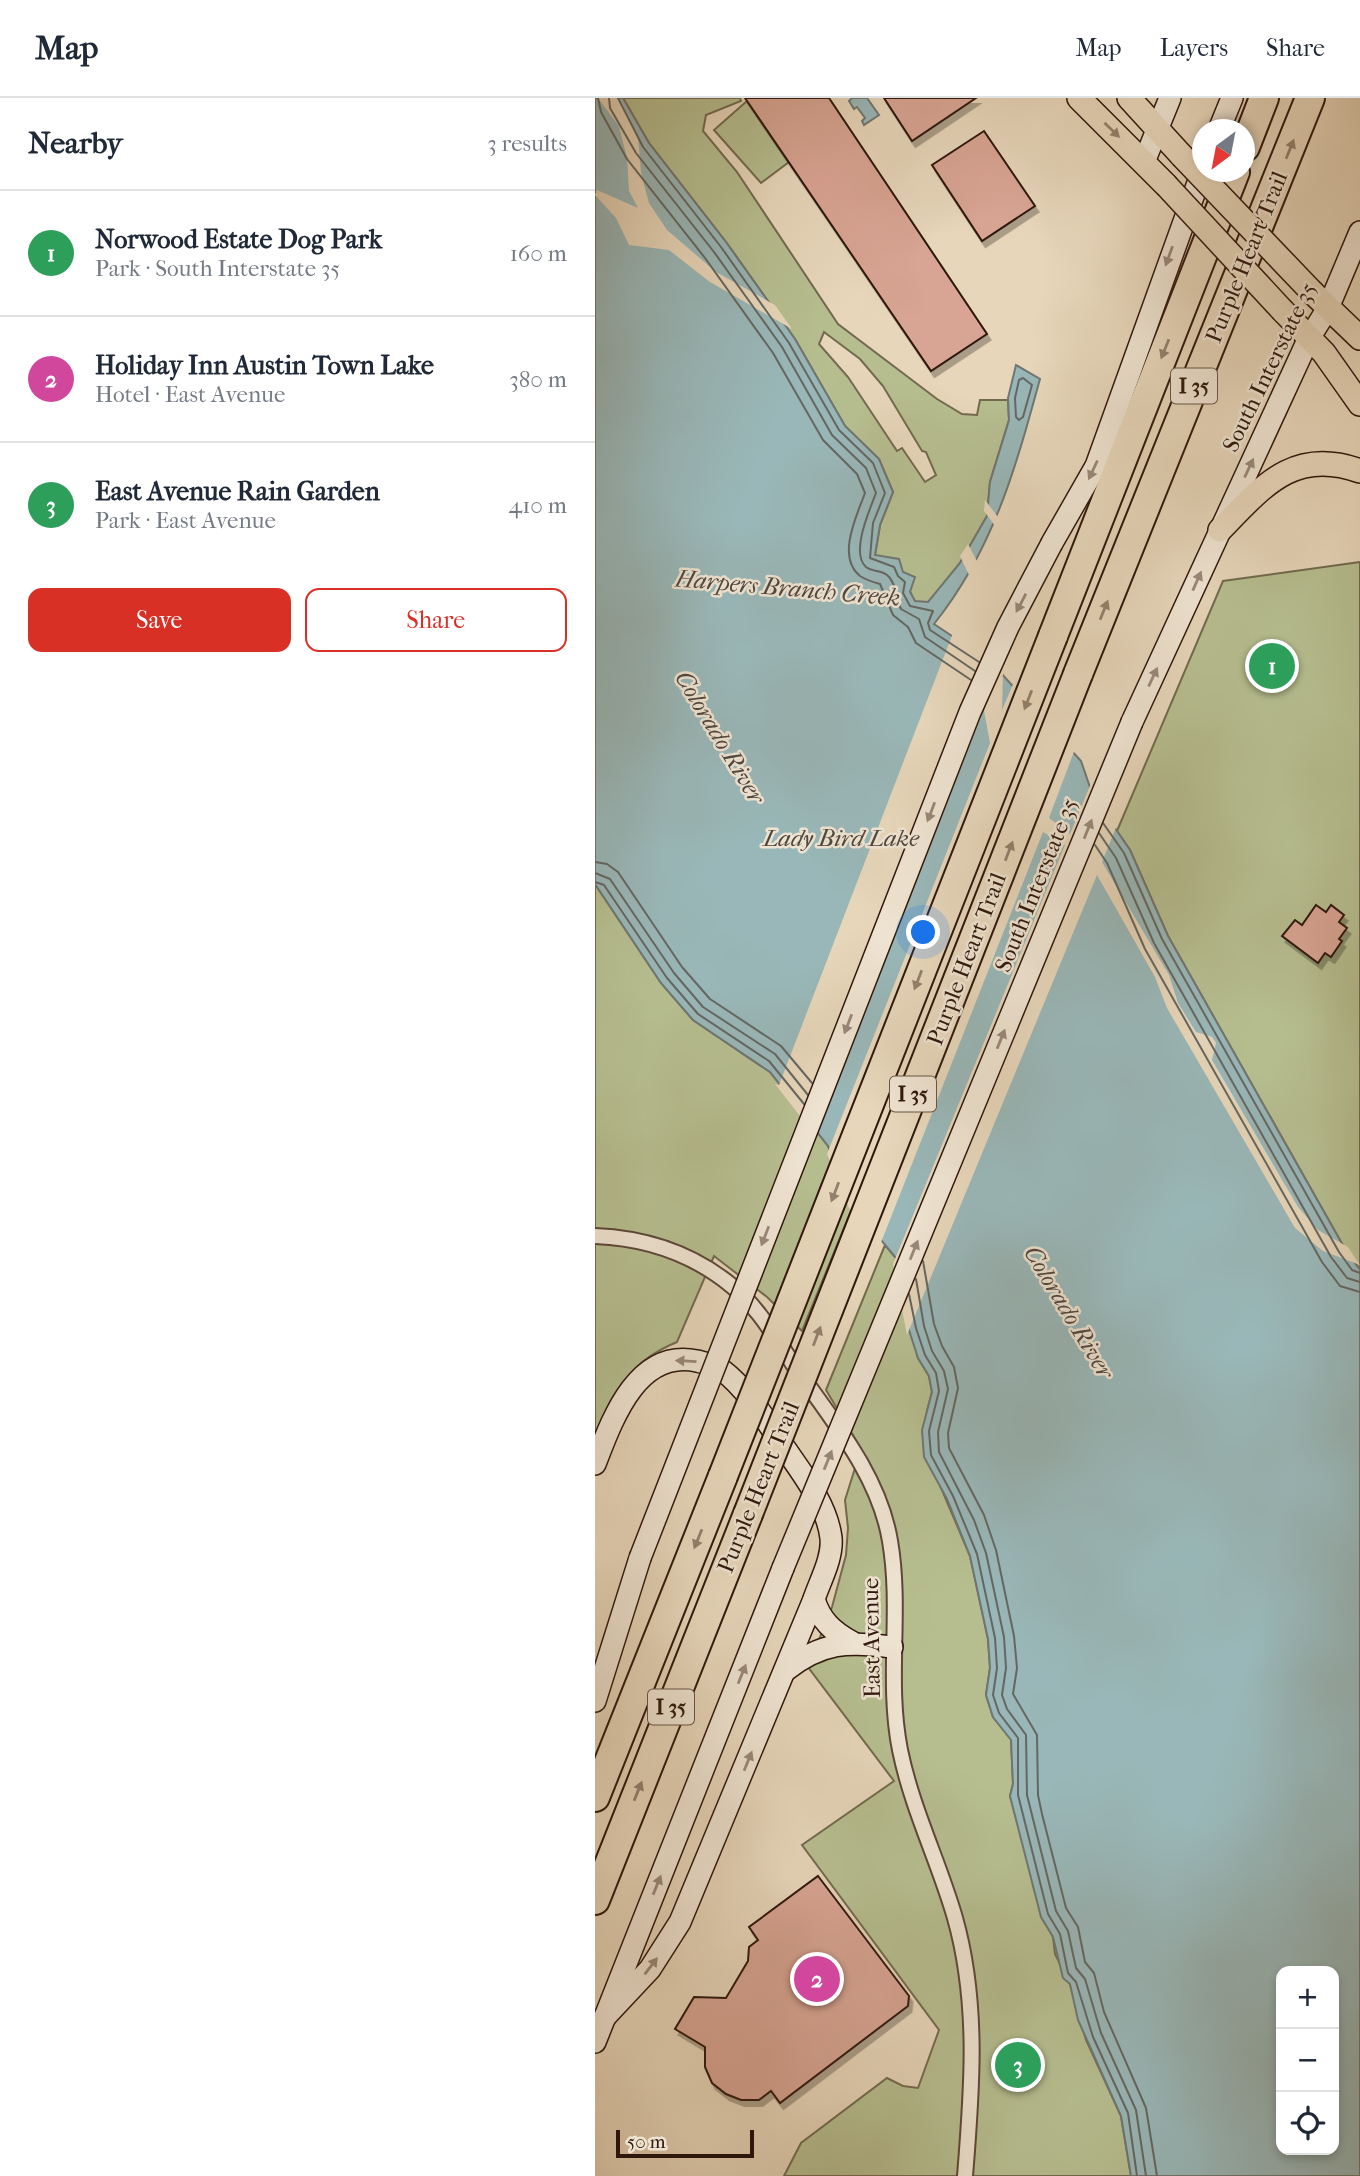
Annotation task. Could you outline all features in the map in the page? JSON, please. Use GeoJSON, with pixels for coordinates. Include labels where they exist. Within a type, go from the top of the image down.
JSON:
{"type":"FeatureCollection","features":[{"type":"Feature","properties":{"kind":"highway","name":"Purple Heart Trail"},"geometry":{"type":"LineString","coordinates":[[1255,120],[1264,98]]}},
{"type":"Feature","properties":{"kind":"highway","name":"Purple Heart Trail"},"geometry":{"type":"LineString","coordinates":[[595,1900],[1078,674],[1310,98]]}},
{"type":"Feature","properties":{"kind":"highway","name":"Purple Heart Trail"},"geometry":{"type":"LineString","coordinates":[[595,1797],[1231,182]]}},
{"type":"Feature","properties":{"kind":"main road"},"geometry":{"type":"LineString","coordinates":[[1079,98],[1144,162],[1308,340],[1324,353],[1360,404]]}},
{"type":"Feature","properties":{"kind":"main road"},"geometry":{"type":"LineString","coordinates":[[1129,98],[1320,300],[1360,338]]}},
{"type":"Feature","properties":{"kind":"main road"},"geometry":{"type":"LineString","coordinates":[[1144,162],[1170,98]]}},
{"type":"Feature","properties":{"kind":"main road"},"geometry":{"type":"LineString","coordinates":[[1223,119],[1232,98]]}},
{"type":"Feature","properties":{"kind":"main road"},"geometry":{"type":"LineString","coordinates":[[595,1701],[640,1558],[970,712],[1008,627],[1096,466],[1197,182]]}},
{"type":"Feature","properties":{"kind":"main road","name":"South Interstate 35"},"geometry":{"type":"LineString","coordinates":[[595,2042],[783,1568],[1132,722],[1308,340],[1320,300],[1360,232]]}},
{"type":"Feature","properties":{"kind":"main road"},"geometry":{"type":"LineString","coordinates":[[1220,530],[1260,488],[1282,472],[1312,463],[1338,463],[1360,471]]}},
{"type":"Feature","properties":{"kind":"main road"},"geometry":{"type":"LineString","coordinates":[[597,1453],[626,1397],[639,1379],[659,1364],[684,1358],[720,1369],[763,1416],[825,1514],[831,1538],[831,1550],[814,1600],[680,1922],[650,1969],[605,2017]]}},
{"type":"Feature","properties":{"kind":"main road"},"geometry":{"type":"LineString","coordinates":[[814,1600],[817,1611],[834,1632],[852,1642]]}},
{"type":"Feature","properties":{"kind":"main road"},"geometry":{"type":"LineString","coordinates":[[784,1671],[808,1653],[852,1642],[892,1647]]}},
{"type":"Feature","properties":{"kind":"street","name":"East Avenue"},"geometry":{"type":"LineString","coordinates":[[595,1236],[633,1238],[673,1250],[707,1268],[734,1287],[757,1312],[851,1448],[883,1507],[894,1569],[892,1647],[896,1718],[905,1773],[955,1917],[964,1957],[973,2051],[965,2176]]}},
{"type":"Feature","properties":{"kind":"green space"},"geometry":{"type":"Polygon","coordinates":[[[623,98],[740,98],[741,101],[706,115],[703,131],[737,172],[838,324],[937,399],[962,414],[977,415],[980,400],[1008,400],[1009,420],[990,482],[987,516],[960,563],[928,603],[915,602],[896,568],[884,558],[875,555],[880,525],[893,492],[879,459],[845,426],[795,339],[726,242],[649,143],[623,98]],[[824,332],[819,344],[848,377],[897,451],[902,448],[925,482],[936,475],[926,452],[922,451],[883,386],[860,359],[824,332]]]}},
{"type":"Feature","properties":{"kind":"green space"},"geometry":{"type":"Polygon","coordinates":[[[747,101],[789,162],[761,183],[714,130],[747,101]]]}},
{"type":"Feature","properties":{"kind":"green space"},"geometry":{"type":"Polygon","coordinates":[[[1360,562],[1360,1270],[1345,1249],[1168,936],[1130,850],[1117,831],[1223,581],[1360,562]]]}},
{"type":"Feature","properties":{"kind":"green space"},"geometry":{"type":"Polygon","coordinates":[[[595,884],[661,983],[693,1020],[770,1072],[828,1146],[853,1206],[802,1331],[767,1297],[714,1256],[677,1342],[637,1367],[621,1388],[601,1430],[595,1430],[595,884]]]}},
{"type":"Feature","properties":{"kind":"green space"},"geometry":{"type":"Polygon","coordinates":[[[885,1245],[896,1258],[918,1358],[929,1376],[932,1392],[927,1411],[933,1469],[970,1556],[988,1639],[990,1668],[986,1695],[993,1717],[1011,1739],[1013,1784],[1010,1796],[1038,1900],[1053,1937],[1055,1954],[1070,1984],[1086,2040],[1121,2116],[1131,2176],[784,2176],[801,2143],[887,2078],[903,2086],[918,2088],[939,2030],[802,1845],[894,1781],[808,1667],[832,1607],[846,1555],[848,1528],[845,1500],[861,1449],[826,1390],[885,1245]]]}},
{"type":"Feature","properties":{"kind":"water","name":"Lady Bird Lake"},"geometry":{"type":"Polygon","coordinates":[[[595,98],[623,98],[649,143],[726,242],[795,339],[845,426],[879,459],[893,492],[880,525],[875,555],[899,559],[903,572],[915,577],[910,592],[915,601],[928,602],[960,563],[987,516],[990,482],[1009,420],[1008,398],[1016,365],[1040,379],[1000,508],[972,567],[934,624],[991,662],[1081,761],[1093,796],[1130,850],[1168,936],[1345,1249],[1360,1270],[1360,2176],[1131,2176],[1121,2116],[1078,2020],[1070,1984],[1063,1978],[1053,1937],[1041,1917],[1010,1796],[1013,1784],[1011,1740],[993,1717],[986,1695],[990,1668],[988,1639],[970,1556],[947,1499],[924,1457],[922,1430],[932,1392],[929,1376],[918,1358],[909,1330],[896,1258],[853,1206],[828,1146],[770,1072],[693,1020],[661,983],[595,884],[595,98]]]}},
{"type":"Feature","properties":{"kind":"water"},"geometry":{"type":"Polygon","coordinates":[[[852,98],[867,98],[879,115],[864,125],[862,121],[865,118],[849,101],[852,98]]]}},
{"type":"Feature","properties":{"kind":"pier"},"geometry":{"type":"Polygon","coordinates":[[[598,98],[617,98],[622,103],[638,137],[641,173],[649,203],[667,230],[716,272],[775,305],[792,329],[710,282],[669,250],[629,245],[616,218],[595,195],[597,190],[638,208],[629,191],[627,158],[619,126],[598,98]]]}},
{"type":"Feature","properties":{"kind":"pier"},"geometry":{"type":"Polygon","coordinates":[[[1043,377],[1021,462],[996,532],[981,562],[995,526],[984,511],[985,500],[998,517],[1019,464],[1043,377]]]}},
{"type":"Feature","properties":{"kind":"pier"},"geometry":{"type":"Polygon","coordinates":[[[968,544],[979,565],[970,577],[960,556],[968,544]]]}},
{"type":"Feature","properties":{"kind":"pier"},"geometry":{"type":"Polygon","coordinates":[[[953,633],[993,659],[1003,671],[1002,710],[1014,682],[1075,749],[1049,818],[1070,834],[1092,781],[1096,794],[1117,825],[1102,862],[1169,975],[1178,1003],[1196,1032],[1212,1037],[1216,1043],[1212,1060],[1298,1207],[1318,1230],[1348,1247],[1360,1265],[1323,1251],[1295,1228],[1167,1008],[1155,977],[1097,875],[907,1335],[893,1264],[1065,845],[1043,832],[880,1245],[849,1208],[827,1154],[990,743],[984,711],[991,688],[814,1134],[775,1084],[779,1085],[953,633]]]}},
{"type":"Feature","properties":{"kind":"building"},"geometry":{"type":"Polygon","coordinates":[[[745,98],[829,98],[987,334],[931,371],[745,98]]]}},
{"type":"Feature","properties":{"kind":"building"},"geometry":{"type":"Polygon","coordinates":[[[884,98],[976,98],[912,141],[884,98]]]}},
{"type":"Feature","properties":{"kind":"building"},"geometry":{"type":"Polygon","coordinates":[[[984,131],[1035,206],[982,241],[932,165],[984,131]]]}},
{"type":"Feature","properties":{"kind":"building"},"geometry":{"type":"Polygon","coordinates":[[[1316,905],[1326,912],[1331,905],[1344,915],[1339,922],[1347,928],[1331,957],[1325,953],[1318,963],[1282,936],[1295,920],[1302,925],[1316,905]]]}},
{"type":"Feature","properties":{"kind":"building"},"geometry":{"type":"Polygon","coordinates":[[[818,1876],[909,1996],[908,2006],[780,2103],[771,2091],[759,2100],[741,2100],[726,2094],[712,2083],[705,2067],[705,2047],[675,2029],[694,1997],[726,1998],[748,1961],[749,1947],[758,1940],[749,1927],[818,1876]]]}},
{"type":"Feature","properties":{"kind":"place","name":"Norwood Estate Dog Park"},"geometry":{"type":"Point","coordinates":[1272,666]}},
{"type":"Feature","properties":{"kind":"place","name":"Holiday Inn Austin Town Lake"},"geometry":{"type":"Point","coordinates":[817,1979]}},
{"type":"Feature","properties":{"kind":"place","name":"East Avenue Rain Garden"},"geometry":{"type":"Point","coordinates":[1018,2065]}},
{"type":"Feature","properties":{"kind":"water label","name":"Harpers Branch Creek"},"geometry":{"type":"Point","coordinates":[788,588]}},
{"type":"Feature","properties":{"kind":"water label","name":"Colorado River"},"geometry":{"type":"Point","coordinates":[720,737]}},
{"type":"Feature","properties":{"kind":"water label","name":"Colorado River"},"geometry":{"type":"Point","coordinates":[1069,1312]}}]}
